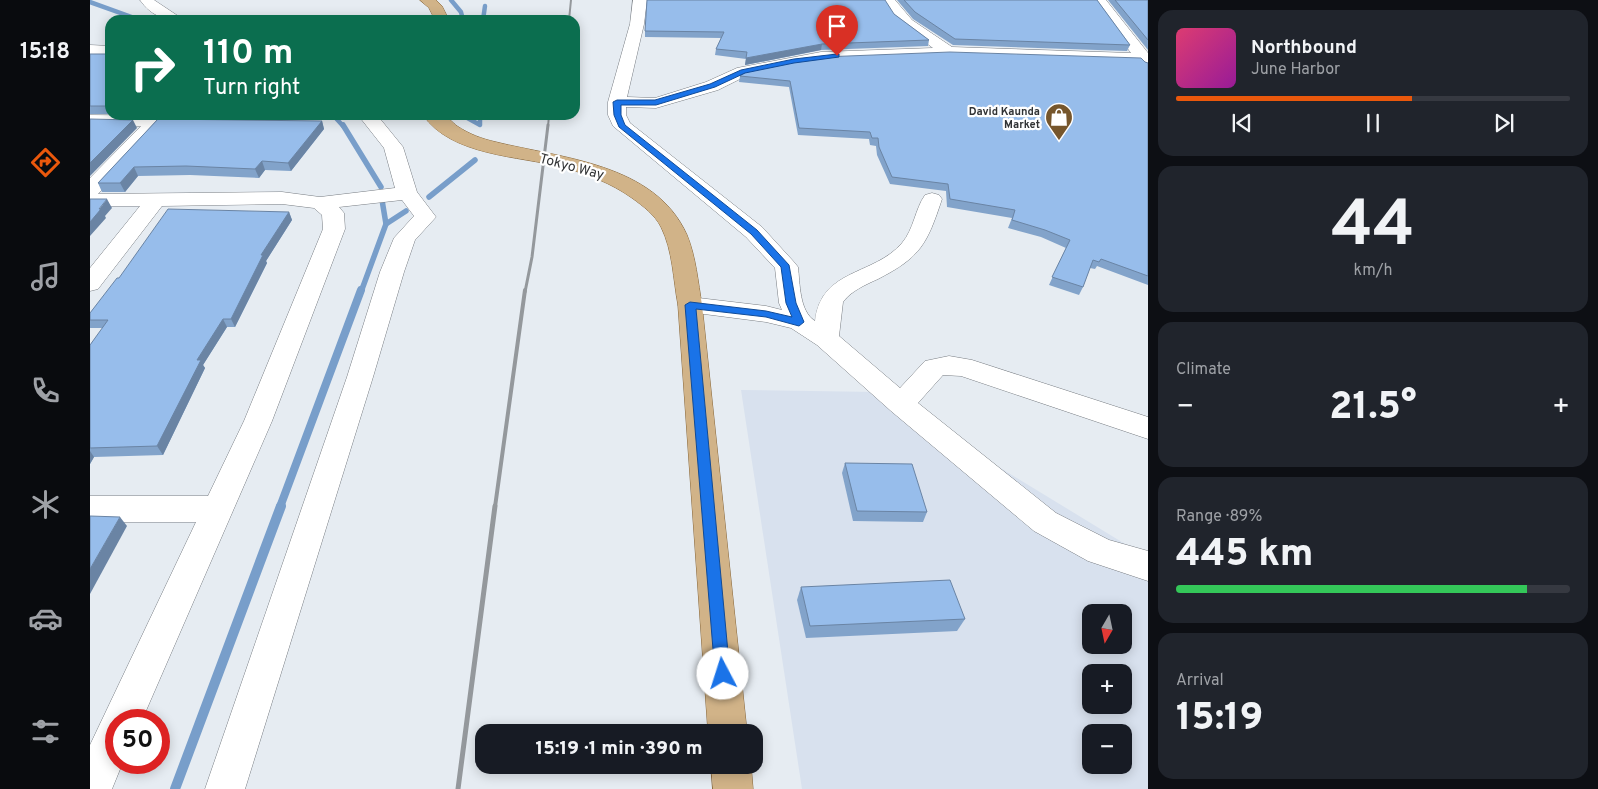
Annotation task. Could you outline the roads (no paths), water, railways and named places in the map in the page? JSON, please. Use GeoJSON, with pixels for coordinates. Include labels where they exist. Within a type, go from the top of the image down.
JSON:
{"type":"FeatureCollection","features":[{"type":"Feature","properties":{"kind":"main road"},"geometry":{"type":"LineString","coordinates":[[427,0],[435,6],[440,15]]}},
{"type":"Feature","properties":{"kind":"main road","name":"Tokyo Way"},"geometry":{"type":"LineString","coordinates":[[437,120],[449,131],[477,143],[591,168],[621,181],[653,203],[672,227],[680,249],[690,305],[727,724]]}},
{"type":"Feature","properties":{"kind":"main road"},"geometry":{"type":"LineString","coordinates":[[732,774],[733,789]]}},
{"type":"Feature","properties":{"kind":"street"},"geometry":{"type":"LineString","coordinates":[[147,0],[152,6],[168,15]]}},
{"type":"Feature","properties":{"kind":"street"},"geometry":{"type":"LineString","coordinates":[[640,0],[637,24],[617,102],[617,115],[622,126],[754,232],[786,267],[791,303],[799,322]]}},
{"type":"Feature","properties":{"kind":"street"},"geometry":{"type":"LineString","coordinates":[[888,0],[900,17],[922,34],[937,42],[948,52]]}},
{"type":"Feature","properties":{"kind":"street"},"geometry":{"type":"LineString","coordinates":[[1099,0],[1146,61]]}},
{"type":"Feature","properties":{"kind":"street"},"geometry":{"type":"LineString","coordinates":[[90,50],[105,51]]}},
{"type":"Feature","properties":{"kind":"street"},"geometry":{"type":"LineString","coordinates":[[617,102],[656,103],[712,86],[743,72],[794,61],[868,54],[948,52],[1146,61]]}},
{"type":"Feature","properties":{"kind":"street"},"geometry":{"type":"LineString","coordinates":[[90,120],[217,121]]}},
{"type":"Feature","properties":{"kind":"street"},"geometry":{"type":"LineString","coordinates":[[90,190],[157,120]]}},
{"type":"Feature","properties":{"kind":"street"},"geometry":{"type":"LineString","coordinates":[[225,789],[392,272],[405,238],[425,217],[407,193],[393,147],[371,120]]}},
{"type":"Feature","properties":{"kind":"street"},"geometry":{"type":"LineString","coordinates":[[90,200],[282,198],[320,203],[407,193]]}},
{"type":"Feature","properties":{"kind":"street"},"geometry":{"type":"LineString","coordinates":[[826,340],[831,302],[842,290],[896,260],[910,249],[920,230],[932,199]]}},
{"type":"Feature","properties":{"kind":"street"},"geometry":{"type":"LineString","coordinates":[[90,284],[155,200]]}},
{"type":"Feature","properties":{"kind":"street"},"geometry":{"type":"LineString","coordinates":[[127,709],[258,421],[334,229],[333,213],[320,203]]}},
{"type":"Feature","properties":{"kind":"street"},"geometry":{"type":"LineString","coordinates":[[690,305],[766,314],[799,322],[826,340],[1045,522],[1100,552],[1148,566]]}},
{"type":"Feature","properties":{"kind":"street"},"geometry":{"type":"LineString","coordinates":[[901,404],[934,368],[949,365],[964,367],[1148,428]]}},
{"type":"Feature","properties":{"kind":"street"},"geometry":{"type":"LineString","coordinates":[[90,509],[218,509]]}},
{"type":"Feature","properties":{"kind":"street"},"geometry":{"type":"LineString","coordinates":[[91,789],[105,758]]}},
{"type":"Feature","properties":{"kind":"waterway"},"geometry":{"type":"LineString","coordinates":[[451,0],[462,15]]}},
{"type":"Feature","properties":{"kind":"waterway"},"geometry":{"type":"LineString","coordinates":[[90,2],[126,15]]}},
{"type":"Feature","properties":{"kind":"waterway"},"geometry":{"type":"LineString","coordinates":[[484,15],[485,6]]}},
{"type":"Feature","properties":{"kind":"waterway"},"geometry":{"type":"LineString","coordinates":[[338,120],[344,127]]}},
{"type":"Feature","properties":{"kind":"waterway"},"geometry":{"type":"LineString","coordinates":[[471,120],[480,125],[480,120]]}},
{"type":"Feature","properties":{"kind":"waterway"},"geometry":{"type":"LineString","coordinates":[[343,125],[381,187]]}},
{"type":"Feature","properties":{"kind":"waterway"},"geometry":{"type":"LineString","coordinates":[[429,197],[475,160]]}},
{"type":"Feature","properties":{"kind":"waterway"},"geometry":{"type":"LineString","coordinates":[[382,200],[386,224]]}},
{"type":"Feature","properties":{"kind":"waterway"},"geometry":{"type":"LineString","coordinates":[[386,224],[406,211]]}},
{"type":"Feature","properties":{"kind":"waterway"},"geometry":{"type":"LineString","coordinates":[[361,292],[386,224]]}},
{"type":"Feature","properties":{"kind":"waterway"},"geometry":{"type":"LineString","coordinates":[[280,507],[361,290]]}},
{"type":"Feature","properties":{"kind":"waterway"},"geometry":{"type":"LineString","coordinates":[[175,789],[281,506]]}},
{"type":"Feature","properties":{"kind":"railway"},"geometry":{"type":"LineString","coordinates":[[570,15],[571,0]]}},
{"type":"Feature","properties":{"kind":"railway"},"geometry":{"type":"LineString","coordinates":[[548,127],[549,120]]}},
{"type":"Feature","properties":{"kind":"railway"},"geometry":{"type":"LineString","coordinates":[[525,292],[532,257],[548,125]]}},
{"type":"Feature","properties":{"kind":"railway"},"geometry":{"type":"LineString","coordinates":[[495,507],[525,290]]}},
{"type":"Feature","properties":{"kind":"railway"},"geometry":{"type":"LineString","coordinates":[[458,789],[495,506]]}},
{"type":"Feature","properties":{"kind":"place","name":"David Kaunda Market"},"geometry":{"type":"Point","coordinates":[1059,141]}}]}
